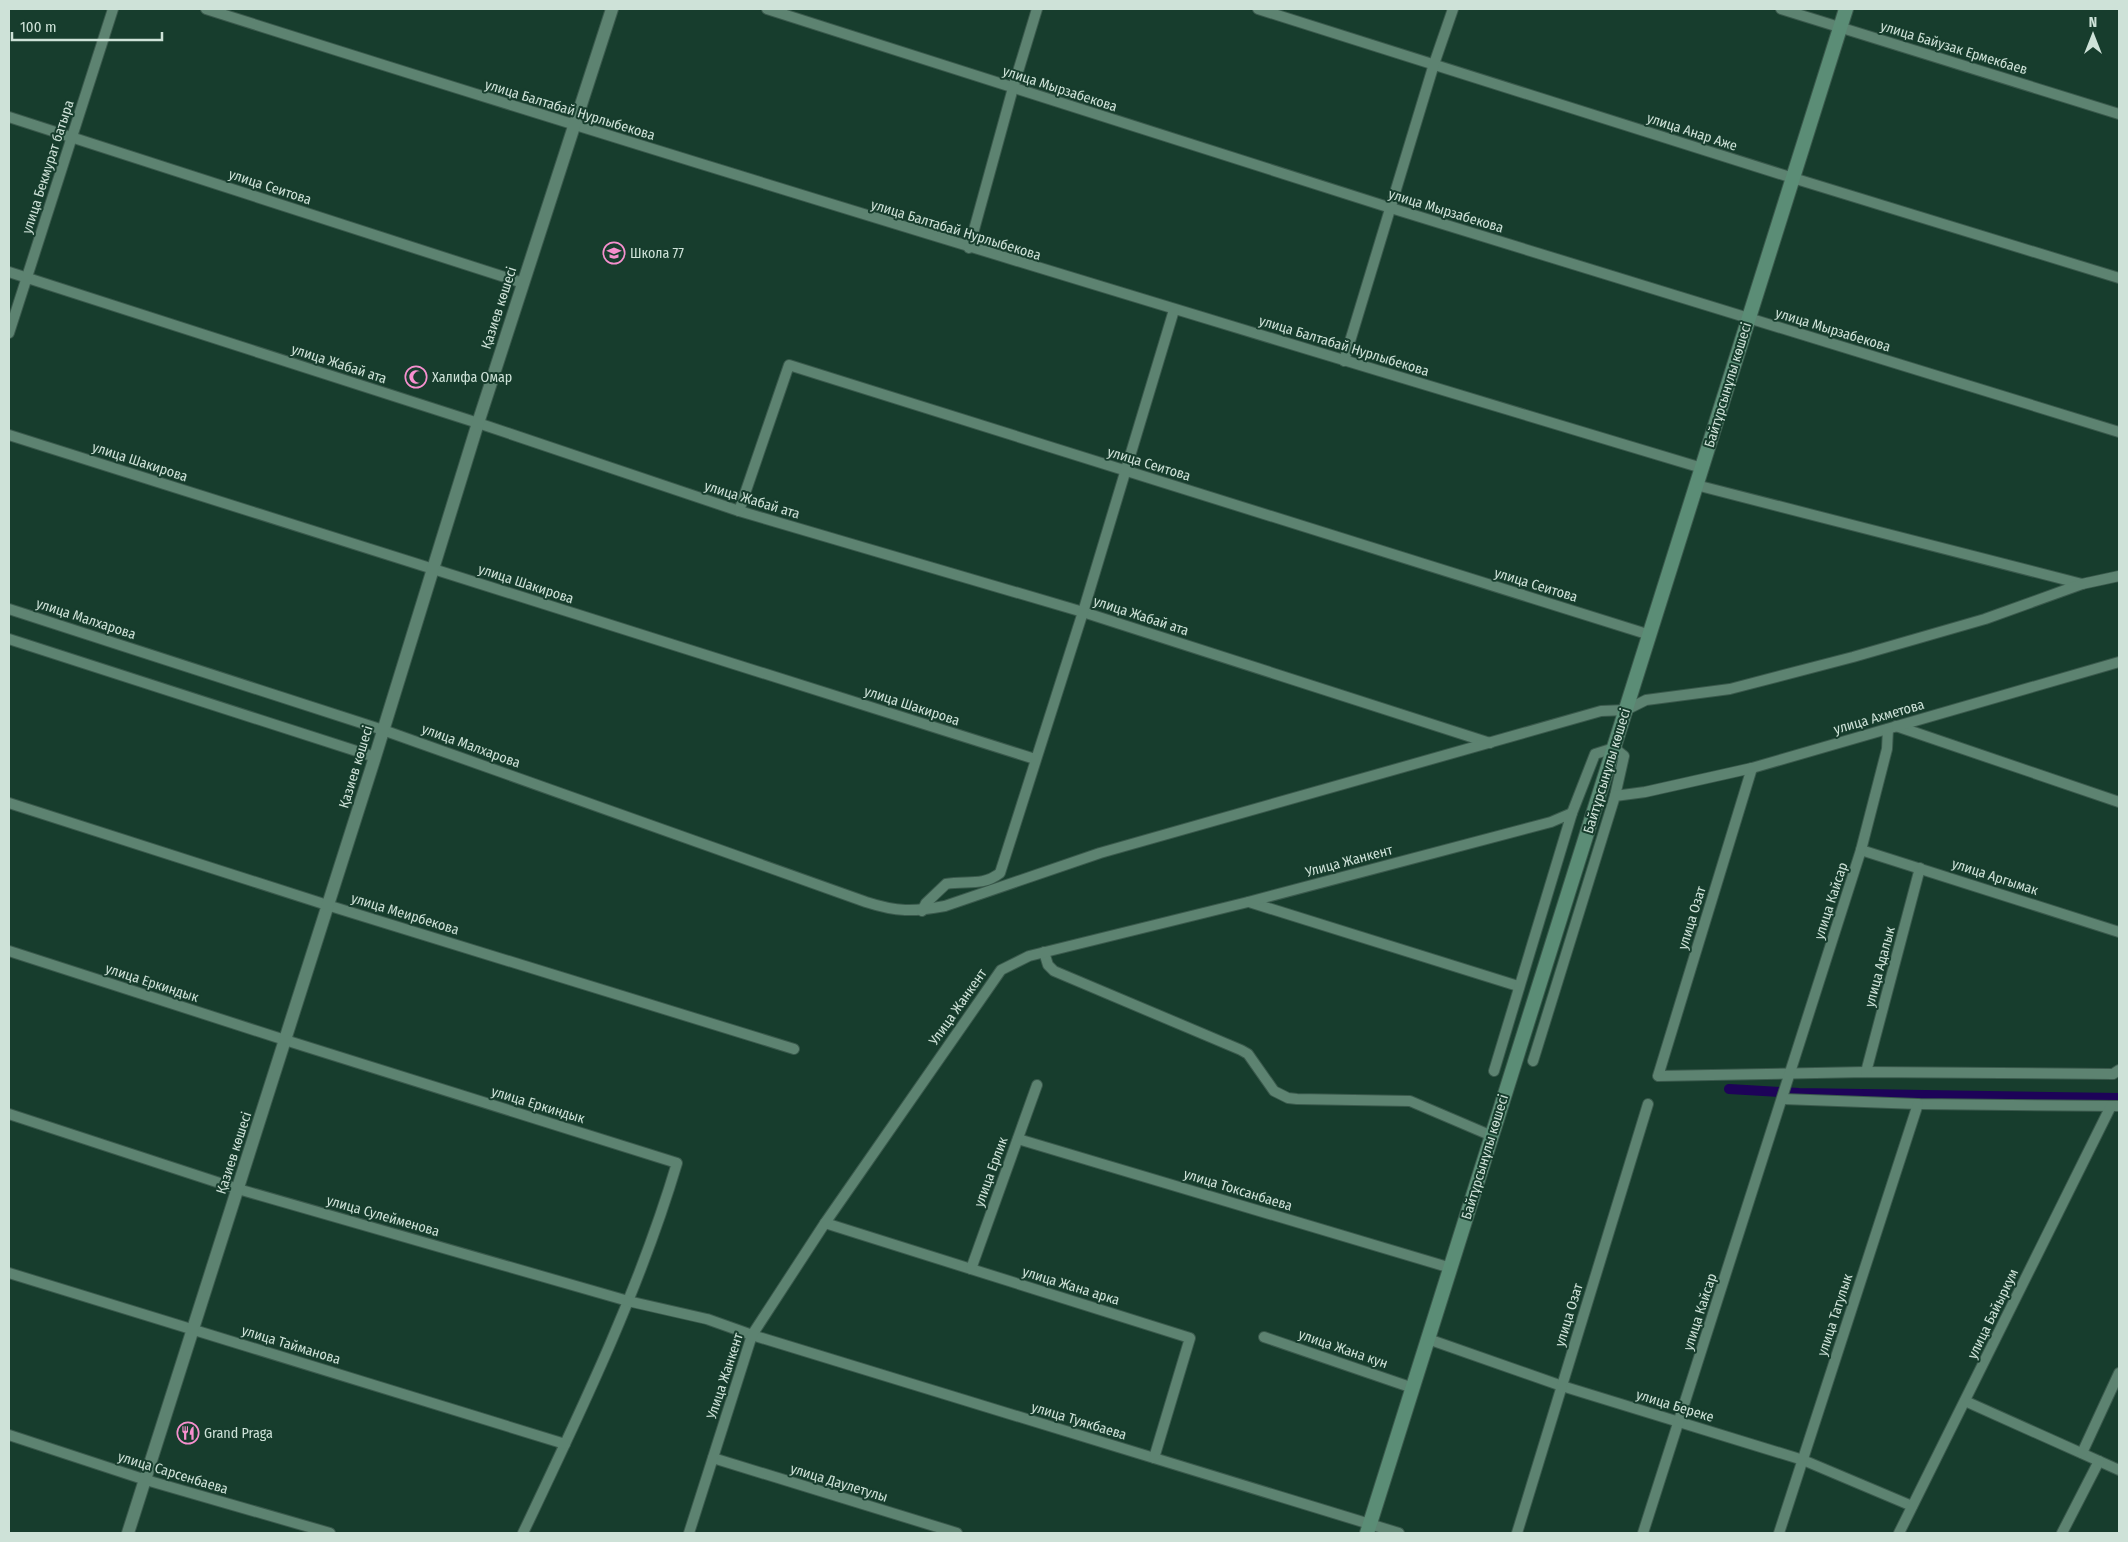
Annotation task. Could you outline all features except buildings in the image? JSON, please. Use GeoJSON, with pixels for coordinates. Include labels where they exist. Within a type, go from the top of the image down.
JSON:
{"type":"FeatureCollection","features":[{"type":"Feature","properties":{"kind":"main road","name":"Байтұрсынұлы көшесі"},"geometry":{"type":"LineString","coordinates":[[1369,1529],[1846,9]]}},
{"type":"Feature","properties":{"kind":"street","name":"улица Бекмурат батыра"},"geometry":{"type":"LineString","coordinates":[[9,333],[113,9]]}},
{"type":"Feature","properties":{"kind":"street","name":"улица Балтабай Нурлыбекова"},"geometry":{"type":"LineString","coordinates":[[206,9],[574,126],[970,248],[1702,468]]}},
{"type":"Feature","properties":{"kind":"street","name":"Қазиев көшесі"},"geometry":{"type":"LineString","coordinates":[[128,1533],[375,757],[478,423],[612,9]]}},
{"type":"Feature","properties":{"kind":"street","name":"улица Мырзабекова"},"geometry":{"type":"LineString","coordinates":[[767,9],[1391,208],[2119,432]]}},
{"type":"Feature","properties":{"kind":"street"},"geometry":{"type":"LineString","coordinates":[[970,248],[1013,88],[1037,9]]}},
{"type":"Feature","properties":{"kind":"street","name":"улица Анар Аже"},"geometry":{"type":"LineString","coordinates":[[1258,9],[1793,178],[2119,278]]}},
{"type":"Feature","properties":{"kind":"street"},"geometry":{"type":"LineString","coordinates":[[1344,361],[1434,64],[1453,9]]}},
{"type":"Feature","properties":{"kind":"street","name":"улица Байузак Ермекбаев"},"geometry":{"type":"LineString","coordinates":[[1781,9],[2119,114]]}},
{"type":"Feature","properties":{"kind":"street","name":"улица Сеитова"},"geometry":{"type":"LineString","coordinates":[[9,117],[523,283]]}},
{"type":"Feature","properties":{"kind":"street","name":"улица Жабай ата"},"geometry":{"type":"LineString","coordinates":[[9,272],[478,423],[739,512],[1083,612],[1491,744]]}},
{"type":"Feature","properties":{"kind":"street"},"geometry":{"type":"LineString","coordinates":[[922,911],[930,898],[946,884],[981,883],[992,879],[1000,873],[1083,612],[1174,310]]}},
{"type":"Feature","properties":{"kind":"street","name":"улица Сеитова"},"geometry":{"type":"LineString","coordinates":[[739,512],[788,365],[1125,472],[1650,634]]}},
{"type":"Feature","properties":{"kind":"street","name":"улица Шакирова"},"geometry":{"type":"LineString","coordinates":[[9,435],[1035,759]]}},
{"type":"Feature","properties":{"kind":"street"},"geometry":{"type":"LineString","coordinates":[[1696,485],[2082,584]]}},
{"type":"Feature","properties":{"kind":"street"},"geometry":{"type":"LineString","coordinates":[[1626,710],[1646,700],[1730,689],[1853,657],[1985,619],[2082,584],[2119,576]]}},
{"type":"Feature","properties":{"kind":"street","name":"улица Малхарова"},"geometry":{"type":"LineString","coordinates":[[9,609],[382,730],[893,910],[922,911],[945,906],[1100,853],[1491,744],[1601,711],[1626,710]]}},
{"type":"Feature","properties":{"kind":"street"},"geometry":{"type":"LineString","coordinates":[[9,639],[375,757]]}},
{"type":"Feature","properties":{"kind":"street","name":"улица Ахметова"},"geometry":{"type":"LineString","coordinates":[[1615,796],[1645,792],[1752,768],[2119,662]]}},
{"type":"Feature","properties":{"kind":"street"},"geometry":{"type":"LineString","coordinates":[[2107,666],[2119,670]]}},
{"type":"Feature","properties":{"kind":"street"},"geometry":{"type":"LineString","coordinates":[[1892,727],[2119,802]]}},
{"type":"Feature","properties":{"kind":"street","name":"улица Кайсар"},"geometry":{"type":"LineString","coordinates":[[1643,1533],[1861,850],[1892,727]]}},
{"type":"Feature","properties":{"kind":"street"},"geometry":{"type":"LineString","coordinates":[[1494,1070],[1572,813],[1595,754],[1614,748],[1624,756],[1615,796],[1533,1062]]}},
{"type":"Feature","properties":{"kind":"street","name":"улица Озат"},"geometry":{"type":"LineString","coordinates":[[1752,768],[1658,1076],[1789,1076]]}},
{"type":"Feature","properties":{"kind":"street","name":"улица Меирбекова"},"geometry":{"type":"LineString","coordinates":[[9,803],[327,905],[794,1049]]}},
{"type":"Feature","properties":{"kind":"street","name":"Улица Жанкент"},"geometry":{"type":"LineString","coordinates":[[689,1533],[752,1335],[825,1223],[1001,970],[1014,962],[1044,952],[1248,902],[1551,822],[1572,813]]}},
{"type":"Feature","properties":{"kind":"street","name":"улица Аргымак"},"geometry":{"type":"LineString","coordinates":[[1861,850],[2119,932]]}},
{"type":"Feature","properties":{"kind":"street","name":"улица Адалык"},"geometry":{"type":"LineString","coordinates":[[1866,1072],[1920,868]]}},
{"type":"Feature","properties":{"kind":"street"},"geometry":{"type":"LineString","coordinates":[[1248,902],[1518,986]]}},
{"type":"Feature","properties":{"kind":"street","name":"улица Еркиндык"},"geometry":{"type":"LineString","coordinates":[[9,951],[677,1163],[662,1214],[628,1301],[565,1444],[523,1533]]}},
{"type":"Feature","properties":{"kind":"street"},"geometry":{"type":"LineString","coordinates":[[1044,952],[1048,965],[1054,971],[1248,1054],[1274,1091],[1280,1095],[1297,1099],[1410,1101],[1492,1136]]}},
{"type":"Feature","properties":{"kind":"street"},"geometry":{"type":"LineString","coordinates":[[1789,1076],[1866,1072],[2113,1074],[2119,1070]]}},
{"type":"Feature","properties":{"kind":"street","name":"улица Ерлик"},"geometry":{"type":"LineString","coordinates":[[971,1269],[1037,1085]]}},
{"type":"Feature","properties":{"kind":"street"},"geometry":{"type":"LineString","coordinates":[[1783,1099],[1918,1104],[2115,1106]]}},
{"type":"Feature","properties":{"kind":"street","name":"улица Озат"},"geometry":{"type":"LineString","coordinates":[[1517,1533],[1648,1104]]}},
{"type":"Feature","properties":{"kind":"street","name":"улица Татулык"},"geometry":{"type":"LineString","coordinates":[[1778,1533],[1918,1104]]}},
{"type":"Feature","properties":{"kind":"street","name":"улица Байыркум"},"geometry":{"type":"LineString","coordinates":[[1898,1533],[2115,1106]]}},
{"type":"Feature","properties":{"kind":"street","name":"улица Сулейменова"},"geometry":{"type":"LineString","coordinates":[[9,1114],[238,1189],[628,1301],[707,1319],[752,1335]]}},
{"type":"Feature","properties":{"kind":"street","name":"улица Токсанбаева"},"geometry":{"type":"LineString","coordinates":[[1018,1139],[1450,1268]]}},
{"type":"Feature","properties":{"kind":"street","name":"улица Жана арка"},"geometry":{"type":"LineString","coordinates":[[825,1223],[1190,1338],[1154,1458]]}},
{"type":"Feature","properties":{"kind":"street","name":"улица Тайманова"},"geometry":{"type":"LineString","coordinates":[[9,1273],[565,1444]]}},
{"type":"Feature","properties":{"kind":"street","name":"улица Туякбаева"},"geometry":{"type":"LineString","coordinates":[[752,1335],[1154,1458],[1369,1529],[1399,1533]]}},
{"type":"Feature","properties":{"kind":"street","name":"улица Жана кун"},"geometry":{"type":"LineString","coordinates":[[1264,1337],[1413,1388]]}},
{"type":"Feature","properties":{"kind":"street","name":"улица Береке"},"geometry":{"type":"LineString","coordinates":[[1428,1339],[1562,1386],[1803,1460],[1912,1506]]}},
{"type":"Feature","properties":{"kind":"street"},"geometry":{"type":"LineString","coordinates":[[2082,1453],[2119,1373]]}},
{"type":"Feature","properties":{"kind":"street"},"geometry":{"type":"LineString","coordinates":[[1965,1401],[2119,1470]]}},
{"type":"Feature","properties":{"kind":"street","name":"улица Сарсенбаева"},"geometry":{"type":"LineString","coordinates":[[9,1435],[146,1480],[330,1533]]}},
{"type":"Feature","properties":{"kind":"street","name":"улица Даулетулы"},"geometry":{"type":"LineString","coordinates":[[713,1458],[958,1533]]}},
{"type":"Feature","properties":{"kind":"street"},"geometry":{"type":"LineString","coordinates":[[2062,1533],[2099,1461]]}},
{"type":"Feature","properties":{"kind":"waterway"},"geometry":{"type":"LineString","coordinates":[[1729,1089],[1799,1093],[2119,1098]]}},
{"type":"Feature","properties":{"kind":"place","name":"Школа 77"},"geometry":{"type":"Point","coordinates":[614,253]}},
{"type":"Feature","properties":{"kind":"place","name":"Халифа Омар"},"geometry":{"type":"Point","coordinates":[416,377]}},
{"type":"Feature","properties":{"kind":"place","name":"Grand Praga"},"geometry":{"type":"Point","coordinates":[188,1433]}}]}
